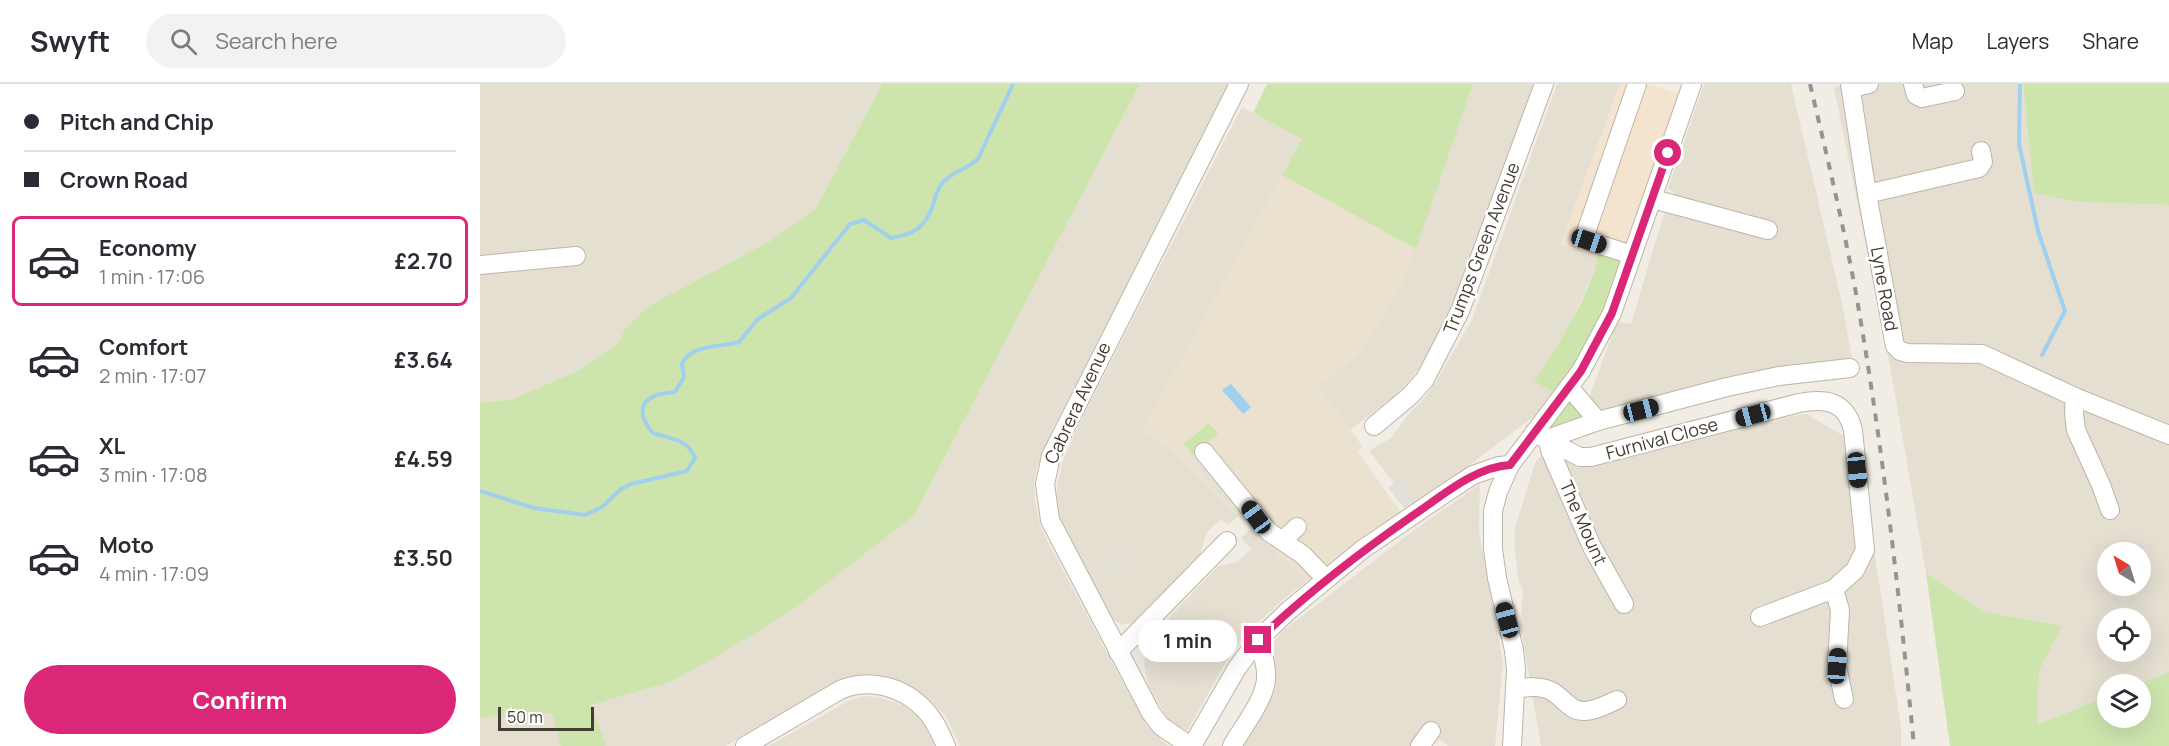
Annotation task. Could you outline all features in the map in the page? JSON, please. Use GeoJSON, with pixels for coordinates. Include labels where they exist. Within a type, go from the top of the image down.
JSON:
{"type":"FeatureCollection","features":[{"type":"Feature","properties":{"kind":"street","name":"Cabrera Avenue"},"geometry":{"type":"LineString","coordinates":[[1191,746],[1175,737],[1156,720],[1118,652],[1050,520],[1046,502],[1047,469],[1051,456],[1101,353],[1239,84]]}},
{"type":"Feature","properties":{"kind":"street","name":"Trumps Green Avenue"},"geometry":{"type":"LineString","coordinates":[[1374,426],[1419,387],[1452,330],[1544,84]]}},
{"type":"Feature","properties":{"kind":"street"},"geometry":{"type":"LineString","coordinates":[[1632,255],[1589,241],[1585,235],[1637,84]]}},
{"type":"Feature","properties":{"kind":"street"},"geometry":{"type":"LineString","coordinates":[[1512,746],[1515,689],[1514,650],[1492,549],[1493,511],[1498,492],[1510,465],[1542,436],[1569,387],[1591,354],[1612,313],[1653,199],[1690,84]]}},
{"type":"Feature","properties":{"kind":"street"},"geometry":{"type":"LineString","coordinates":[[1850,86],[1869,84]]}},
{"type":"Feature","properties":{"kind":"street"},"geometry":{"type":"LineString","coordinates":[[1913,84],[1916,95],[1922,98],[1955,91]]}},
{"type":"Feature","properties":{"kind":"street","name":"Lyne Road"},"geometry":{"type":"LineString","coordinates":[[1850,86],[1895,346],[1900,351],[1908,353],[1982,354],[2075,397],[2169,435]]}},
{"type":"Feature","properties":{"kind":"street"},"geometry":{"type":"LineString","coordinates":[[1867,194],[1979,168],[1983,162],[1981,151]]}},
{"type":"Feature","properties":{"kind":"street"},"geometry":{"type":"LineString","coordinates":[[1653,199],[1768,230]]}},
{"type":"Feature","properties":{"kind":"street"},"geometry":{"type":"LineString","coordinates":[[480,265],[576,256]]}},
{"type":"Feature","properties":{"kind":"street"},"geometry":{"type":"LineString","coordinates":[[1542,436],[1556,435],[1598,421],[1764,379],[1850,368]]}},
{"type":"Feature","properties":{"kind":"street"},"geometry":{"type":"LineString","coordinates":[[1569,387],[1598,421]]}},
{"type":"Feature","properties":{"kind":"street"},"geometry":{"type":"LineString","coordinates":[[2075,397],[2076,430],[2110,510]]}},
{"type":"Feature","properties":{"kind":"street","name":"Furnival Close"},"geometry":{"type":"LineString","coordinates":[[1542,436],[1580,457],[1591,457],[1813,400],[1839,406],[1846,412],[1853,430],[1865,550],[1855,570],[1834,589],[1760,617]]}},
{"type":"Feature","properties":{"kind":"street","name":"The Mount"},"geometry":{"type":"LineString","coordinates":[[1542,436],[1592,547],[1624,604]]}},
{"type":"Feature","properties":{"kind":"street"},"geometry":{"type":"LineString","coordinates":[[1204,452],[1269,532],[1303,555],[1326,579]]}},
{"type":"Feature","properties":{"kind":"street"},"geometry":{"type":"LineString","coordinates":[[1191,746],[1237,668],[1258,640],[1288,610],[1363,549],[1473,475],[1499,466],[1510,465]]}},
{"type":"Feature","properties":{"kind":"street"},"geometry":{"type":"LineString","coordinates":[[1282,541],[1297,526]]}},
{"type":"Feature","properties":{"kind":"street"},"geometry":{"type":"LineString","coordinates":[[1118,652],[1227,541]]}},
{"type":"Feature","properties":{"kind":"street"},"geometry":{"type":"LineString","coordinates":[[1834,589],[1840,610],[1837,666],[1844,699]]}},
{"type":"Feature","properties":{"kind":"street"},"geometry":{"type":"LineString","coordinates":[[1232,746],[1265,690],[1266,677],[1258,640]]}},
{"type":"Feature","properties":{"kind":"street"},"geometry":{"type":"LineString","coordinates":[[745,746],[840,690],[868,683],[905,694],[918,704],[930,715],[946,746]]}},
{"type":"Feature","properties":{"kind":"street"},"geometry":{"type":"LineString","coordinates":[[1515,689],[1535,687],[1545,689],[1553,692],[1570,707],[1584,711],[1594,710],[1617,700]]}},
{"type":"Feature","properties":{"kind":"shaded area"},"geometry":{"type":"Polygon","coordinates":[[[480,84],[882,84],[816,208],[770,241],[650,305],[626,327],[617,345],[579,370],[513,399],[480,403],[480,84]]]}},
{"type":"Feature","properties":{"kind":"shaded area"},"geometry":{"type":"Polygon","coordinates":[[[1140,84],[1228,84],[1048,439],[1037,468],[1034,485],[1041,529],[1148,727],[1168,746],[960,746],[945,715],[924,695],[898,680],[868,674],[837,681],[726,746],[480,746],[480,717],[539,716],[591,705],[671,682],[791,611],[914,516],[1140,84]]]}},
{"type":"Feature","properties":{"kind":"shaded area"},"geometry":{"type":"Polygon","coordinates":[[[1473,84],[1535,84],[1452,311],[1427,358],[1406,385],[1350,430],[1318,386],[1361,352],[1400,288],[1473,84]]]}},
{"type":"Feature","properties":{"kind":"shaded area"},"geometry":{"type":"Polygon","coordinates":[[[1557,84],[1620,84],[1561,244],[1598,258],[1568,328],[1535,381],[1553,392],[1533,417],[1416,505],[1397,481],[1394,483],[1369,451],[1391,438],[1425,397],[1472,320],[1557,84]]]}},
{"type":"Feature","properties":{"kind":"shaded area"},"geometry":{"type":"Polygon","coordinates":[[[1620,84],[1650,84],[1679,94],[1618,266],[1561,244],[1620,84]]]}},
{"type":"Feature","properties":{"kind":"shaded area"},"geometry":{"type":"Polygon","coordinates":[[[1704,84],[1791,84],[1843,308],[1853,364],[1603,413],[1590,404],[1590,395],[1617,322],[1631,324],[1663,217],[1675,193],[1668,189],[1704,84]]]}},
{"type":"Feature","properties":{"kind":"shaded area"},"geometry":{"type":"Polygon","coordinates":[[[1848,84],[2023,84],[2035,193],[2076,202],[2169,205],[2169,672],[2151,679],[2151,674],[2097,674],[2097,700],[2037,725],[1926,573],[1890,366],[1834,87],[1848,84]]]}},
{"type":"Feature","properties":{"kind":"shaded area"},"geometry":{"type":"Polygon","coordinates":[[[1242,107],[1302,139],[1143,430],[1169,448],[1238,516],[1228,525],[1221,519],[1207,532],[1199,558],[1133,623],[1122,625],[1114,620],[1094,584],[1124,559],[1119,555],[1091,578],[1060,519],[1056,495],[1062,463],[1081,420],[1242,107]]]}},
{"type":"Feature","properties":{"kind":"shaded area"},"geometry":{"type":"Polygon","coordinates":[[[1282,175],[1416,249],[1400,288],[1361,352],[1318,386],[1363,447],[1358,452],[1402,514],[1306,582],[1169,448],[1142,430],[1282,175]]]}},
{"type":"Feature","properties":{"kind":"shaded area"},"geometry":{"type":"Polygon","coordinates":[[[1806,414],[1846,437],[1874,550],[1901,727],[1901,746],[1541,746],[1520,623],[1523,591],[1519,582],[1514,544],[1515,528],[1535,463],[1544,452],[1671,445],[1772,419],[1806,414]]]}},
{"type":"Feature","properties":{"kind":"shaded area"},"geometry":{"type":"Polygon","coordinates":[[[1198,454],[1236,499],[1230,505],[1191,460],[1198,454]]]}},
{"type":"Feature","properties":{"kind":"shaded area"},"geometry":{"type":"Polygon","coordinates":[[[1397,480],[1416,505],[1407,511],[1388,488],[1397,480]]]}},
{"type":"Feature","properties":{"kind":"shaded area"},"geometry":{"type":"Polygon","coordinates":[[[1480,484],[1479,531],[1503,663],[1495,746],[1448,746],[1437,737],[1440,729],[1428,721],[1410,746],[1242,746],[1276,689],[1272,643],[1284,630],[1413,531],[1480,484]]]}},
{"type":"Feature","properties":{"kind":"shaded area"},"geometry":{"type":"Polygon","coordinates":[[[1251,528],[1306,582],[1245,634],[1230,655],[1187,731],[1168,719],[1148,685],[1144,664],[1148,640],[1218,566],[1237,562],[1251,549],[1241,538],[1251,528]]]}},
{"type":"Feature","properties":{"kind":"shaded area"},"geometry":{"type":"Polygon","coordinates":[[[1120,554],[1124,560],[1094,584],[1091,578],[1120,554]]]}},
{"type":"Feature","properties":{"kind":"shaded area"},"geometry":{"type":"Polygon","coordinates":[[[866,696],[903,705],[924,725],[935,746],[769,746],[850,700],[866,696]]]}},
{"type":"Feature","properties":{"kind":"green space"},"geometry":{"type":"Polygon","coordinates":[[[882,84],[1140,84],[914,516],[791,611],[712,659],[671,682],[591,705],[606,746],[561,746],[552,713],[539,716],[480,717],[480,403],[513,399],[579,370],[617,345],[626,327],[650,305],[770,241],[816,208],[882,84]]]}},
{"type":"Feature","properties":{"kind":"green space"},"geometry":{"type":"Polygon","coordinates":[[[1267,84],[1473,84],[1416,249],[1282,175],[1302,139],[1253,113],[1267,84]]]}},
{"type":"Feature","properties":{"kind":"green space"},"geometry":{"type":"Polygon","coordinates":[[[2023,84],[2169,84],[2169,205],[2076,202],[2034,193],[2023,84]]]}},
{"type":"Feature","properties":{"kind":"green space"},"geometry":{"type":"Polygon","coordinates":[[[1598,250],[1618,258],[1623,270],[1584,353],[1553,392],[1534,381],[1563,336],[1583,299],[1596,264],[1598,250]]]}},
{"type":"Feature","properties":{"kind":"green space"},"geometry":{"type":"Polygon","coordinates":[[[1570,399],[1584,417],[1548,433],[1547,427],[1570,399]]]}},
{"type":"Feature","properties":{"kind":"green space"},"geometry":{"type":"Polygon","coordinates":[[[1209,423],[1218,434],[1193,455],[1184,444],[1209,423]]]}},
{"type":"Feature","properties":{"kind":"green space"},"geometry":{"type":"Polygon","coordinates":[[[1926,573],[1984,612],[2062,626],[2039,670],[2037,725],[2097,700],[2097,728],[2151,728],[2151,679],[2169,672],[2169,746],[1950,746],[1926,573]]]}},
{"type":"Feature","properties":{"kind":"water"},"geometry":{"type":"Polygon","coordinates":[[[1231,384],[1251,407],[1243,414],[1222,390],[1231,384]]]}},
{"type":"Feature","properties":{"kind":"waterway"},"geometry":{"type":"LineString","coordinates":[[480,491],[534,508],[585,515],[602,507],[621,489],[631,484],[687,471],[695,458],[692,451],[677,440],[653,433],[643,417],[643,407],[646,402],[657,395],[675,392],[684,377],[682,364],[692,353],[708,347],[739,342],[758,319],[791,298],[850,224],[864,220],[891,238],[906,235],[918,229],[927,219],[942,183],[978,159],[1013,84]]}},
{"type":"Feature","properties":{"kind":"waterway"},"geometry":{"type":"LineString","coordinates":[[2020,84],[2019,144],[2038,231],[2065,311],[2042,355]]}},
{"type":"Feature","properties":{"kind":"railway"},"geometry":{"type":"LineString","coordinates":[[1810,84],[1845,237],[1874,402],[1914,746]]}},
{"type":"Feature","properties":{"kind":"route"},"geometry":{"type":"LineString","coordinates":[[1258,640],[1288,610],[1363,549],[1473,475],[1499,466],[1510,465],[1581,371],[1612,313],[1668,153]]}}]}
